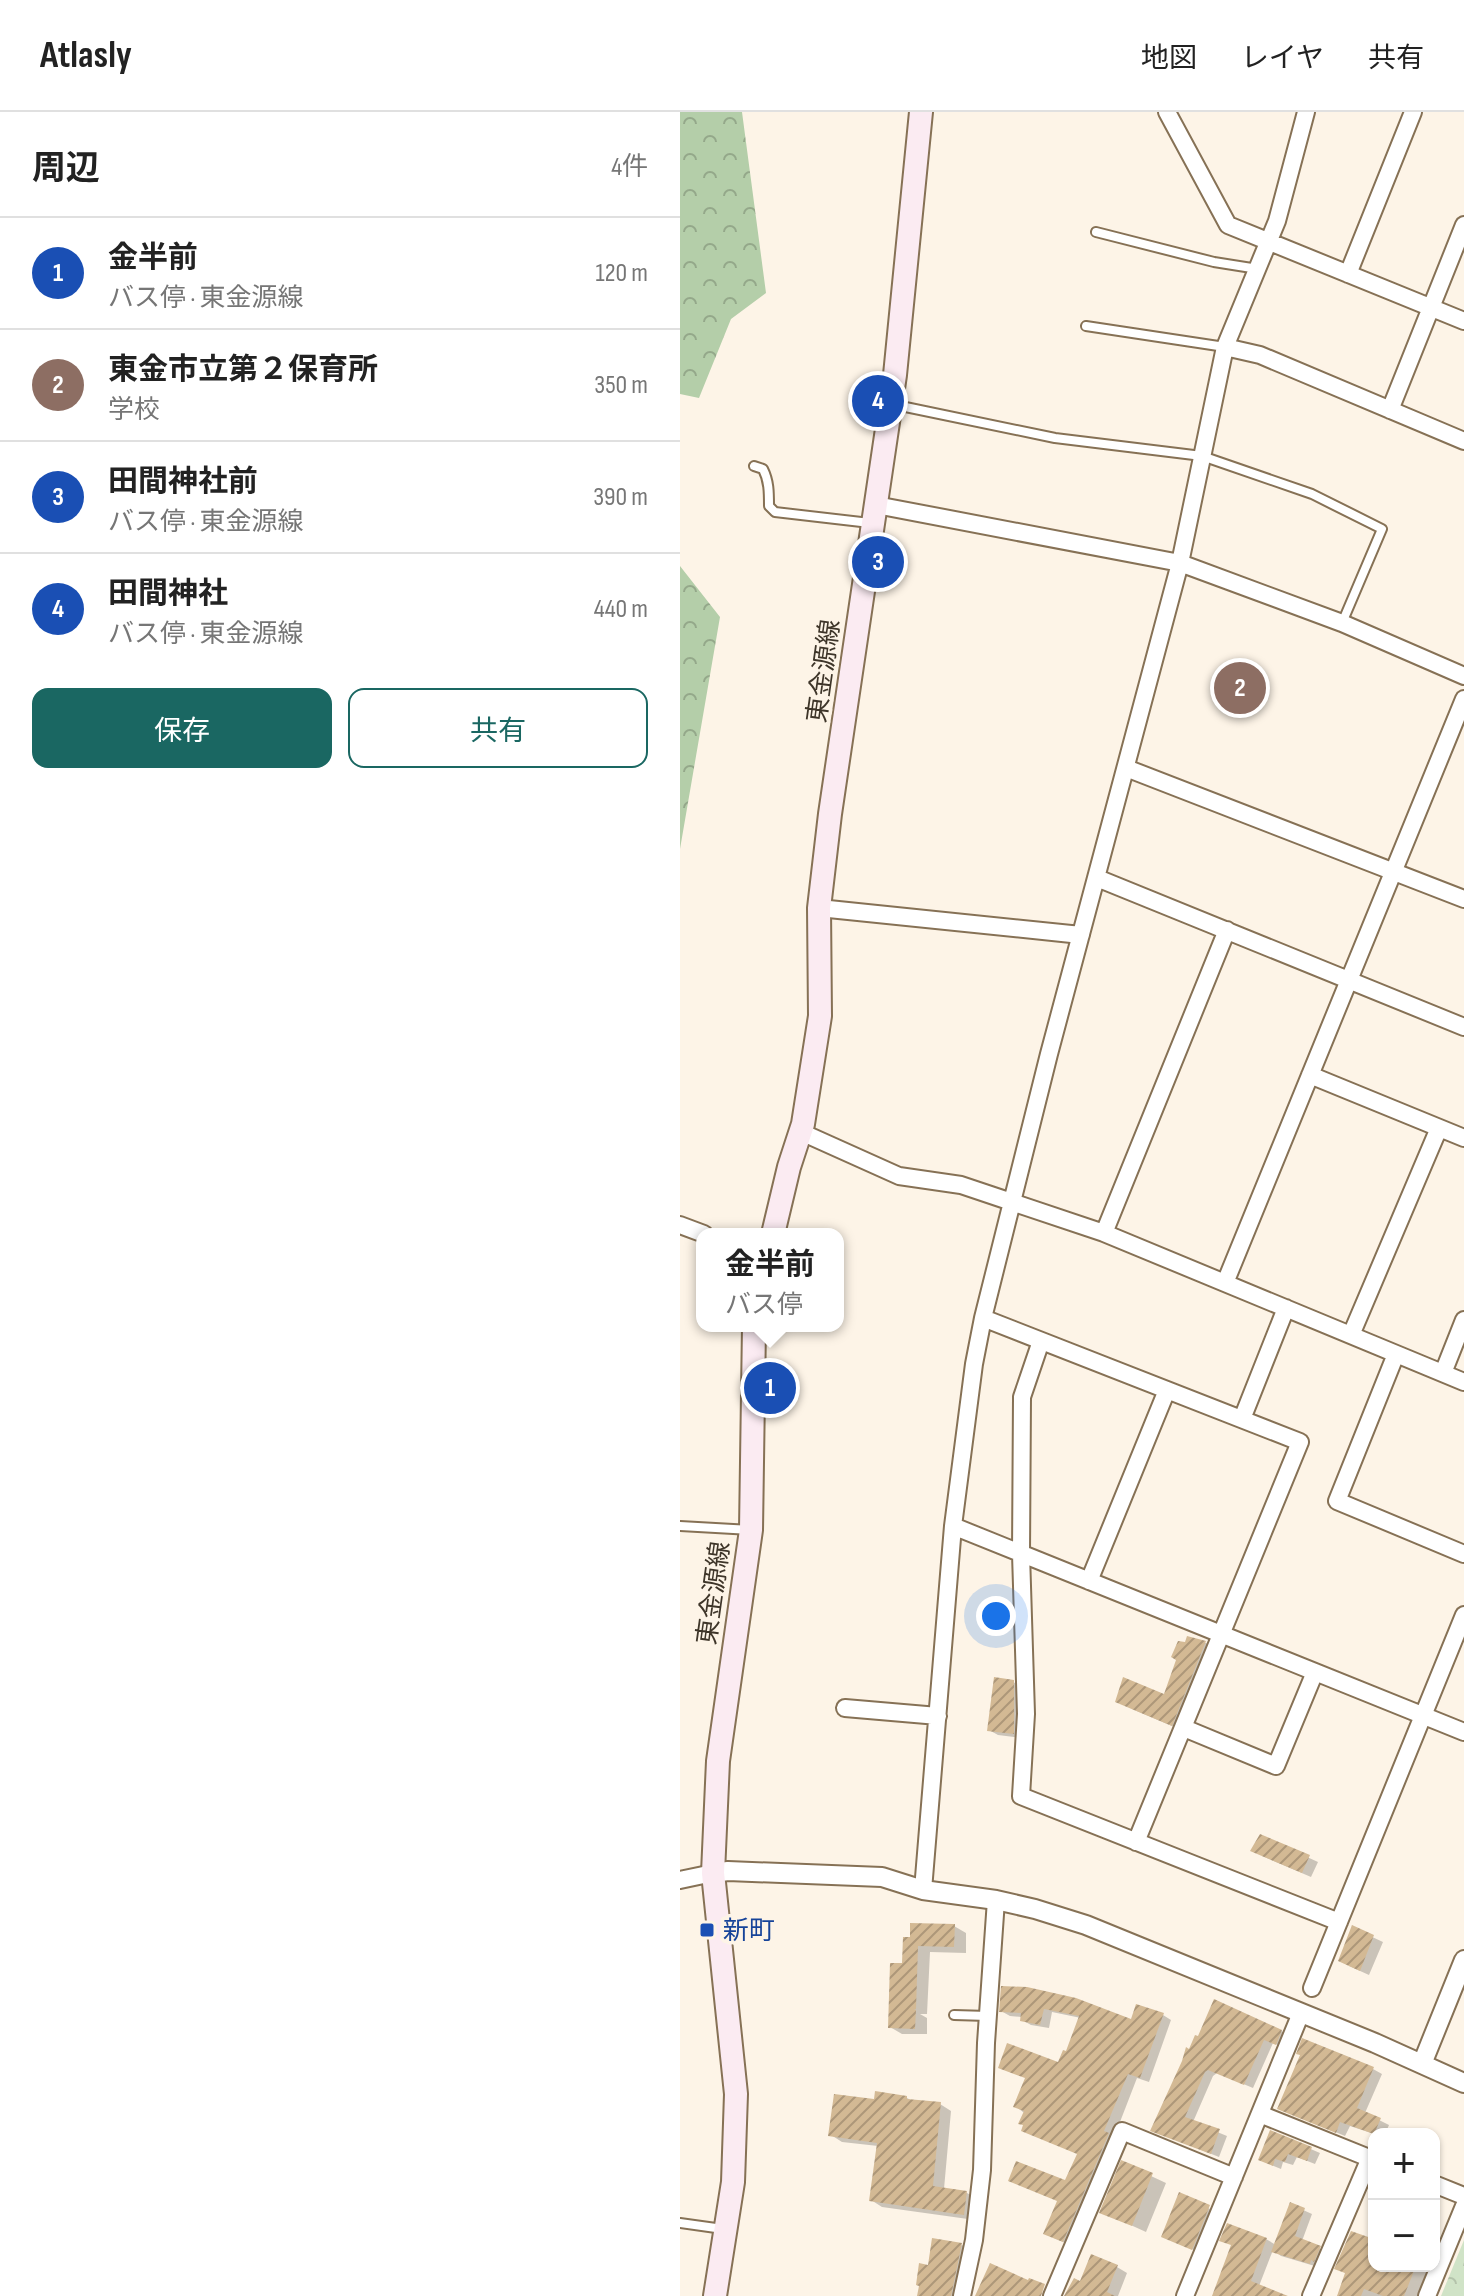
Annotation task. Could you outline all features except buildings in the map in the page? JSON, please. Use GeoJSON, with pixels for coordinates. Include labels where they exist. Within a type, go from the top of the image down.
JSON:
{"type":"FeatureCollection","features":[{"type":"Feature","properties":{"kind":"main road","name":"東金源線"},"geometry":{"type":"LineString","coordinates":[[774,1228],[801,1132],[820,1016],[819,908],[890,404],[921,112]]}},
{"type":"Feature","properties":{"kind":"main road","name":"東金源線"},"geometry":{"type":"LineString","coordinates":[[715,2296],[733,2182],[736,2094],[713,1873],[718,1761],[751,1530],[754,1332]]}},
{"type":"Feature","properties":{"kind":"street"},"geometry":{"type":"LineString","coordinates":[[1167,112],[1228,225],[1464,321]]}},
{"type":"Feature","properties":{"kind":"street"},"geometry":{"type":"LineString","coordinates":[[923,1890],[953,1526],[983,1318],[1180,563],[1225,347],[1277,221],[1306,112]]}},
{"type":"Feature","properties":{"kind":"street"},"geometry":{"type":"LineString","coordinates":[[1348,274],[1413,112]]}},
{"type":"Feature","properties":{"kind":"street"},"geometry":{"type":"LineString","coordinates":[[1390,410],[1464,225]]}},
{"type":"Feature","properties":{"kind":"street"},"geometry":{"type":"LineString","coordinates":[[1225,347],[1260,355],[1464,441]]}},
{"type":"Feature","properties":{"kind":"street"},"geometry":{"type":"LineString","coordinates":[[875,514],[1180,563],[1342,623],[1464,676]]}},
{"type":"Feature","properties":{"kind":"street"},"geometry":{"type":"LineString","coordinates":[[1225,1283],[1464,699]]}},
{"type":"Feature","properties":{"kind":"street"},"geometry":{"type":"LineString","coordinates":[[1126,768],[1464,899]]}},
{"type":"Feature","properties":{"kind":"street"},"geometry":{"type":"LineString","coordinates":[[1097,878],[1464,1027]]}},
{"type":"Feature","properties":{"kind":"street"},"geometry":{"type":"LineString","coordinates":[[819,908],[1081,935]]}},
{"type":"Feature","properties":{"kind":"street"},"geometry":{"type":"LineString","coordinates":[[1104,1233],[1227,930]]}},
{"type":"Feature","properties":{"kind":"street"},"geometry":{"type":"LineString","coordinates":[[1310,1075],[1464,1138]]}},
{"type":"Feature","properties":{"kind":"street"},"geometry":{"type":"LineString","coordinates":[[1351,1335],[1439,1128]]}},
{"type":"Feature","properties":{"kind":"street"},"geometry":{"type":"LineString","coordinates":[[801,1132],[899,1176],[961,1185],[1104,1233],[1464,1382]]}},
{"type":"Feature","properties":{"kind":"street"},"geometry":{"type":"LineString","coordinates":[[1242,1419],[1286,1308]]}},
{"type":"Feature","properties":{"kind":"street"},"geometry":{"type":"LineString","coordinates":[[983,1318],[1300,1442],[1136,1842]]}},
{"type":"Feature","properties":{"kind":"street"},"geometry":{"type":"LineString","coordinates":[[1443,1373],[1464,1320]]}},
{"type":"Feature","properties":{"kind":"street"},"geometry":{"type":"LineString","coordinates":[[1041,1341],[1022,1397],[1021,1554],[1026,1714],[1021,1796],[1339,1922]]}},
{"type":"Feature","properties":{"kind":"street"},"geometry":{"type":"LineString","coordinates":[[1396,1354],[1337,1501],[1464,1554]]}},
{"type":"Feature","properties":{"kind":"street"},"geometry":{"type":"LineString","coordinates":[[1089,1581],[1167,1390]]}},
{"type":"Feature","properties":{"kind":"street"},"geometry":{"type":"LineString","coordinates":[[953,1526],[1464,1732]]}},
{"type":"Feature","properties":{"kind":"street"},"geometry":{"type":"LineString","coordinates":[[1312,1988],[1464,1615]]}},
{"type":"Feature","properties":{"kind":"street"},"geometry":{"type":"LineString","coordinates":[[1184,1728],[1276,1766],[1315,1672]]}},
{"type":"Feature","properties":{"kind":"street"},"geometry":{"type":"LineString","coordinates":[[845,1708],[938,1716]]}},
{"type":"Feature","properties":{"kind":"street"},"geometry":{"type":"LineString","coordinates":[[680,1880],[728,1871],[882,1877],[923,1890],[1035,1909],[1086,1925],[1464,2083]]}},
{"type":"Feature","properties":{"kind":"street"},"geometry":{"type":"LineString","coordinates":[[962,2296],[974,2240],[982,2170],[996,1900]]}},
{"type":"Feature","properties":{"kind":"street"},"geometry":{"type":"LineString","coordinates":[[1422,2064],[1464,1960]]}},
{"type":"Feature","properties":{"kind":"street"},"geometry":{"type":"LineString","coordinates":[[1185,2296],[1301,2013]]}},
{"type":"Feature","properties":{"kind":"street"},"geometry":{"type":"LineString","coordinates":[[1260,2114],[1368,2157]]}},
{"type":"Feature","properties":{"kind":"street"},"geometry":{"type":"LineString","coordinates":[[1052,2296],[1122,2131],[1234,2177]]}},
{"type":"Feature","properties":{"kind":"street"},"geometry":{"type":"LineString","coordinates":[[1311,2296],[1368,2168]]}},
{"type":"Feature","properties":{"kind":"street"},"geometry":{"type":"LineString","coordinates":[[1440,2186],[1464,2196]]}},
{"type":"Feature","properties":{"kind":"street"},"geometry":{"type":"LineString","coordinates":[[1427,2296],[1464,2206]]}},
{"type":"Feature","properties":{"kind":"lane"},"geometry":{"type":"LineString","coordinates":[[1096,232],[1214,262],[1258,269]]}},
{"type":"Feature","properties":{"kind":"lane"},"geometry":{"type":"LineString","coordinates":[[1086,326],[1225,347]]}},
{"type":"Feature","properties":{"kind":"lane"},"geometry":{"type":"LineString","coordinates":[[890,404],[1055,438],[1202,456],[1312,494],[1382,529],[1342,623]]}},
{"type":"Feature","properties":{"kind":"lane"},"geometry":{"type":"LineString","coordinates":[[754,466],[763,469],[768,481],[769,506],[775,512],[875,514]]}},
{"type":"Feature","properties":{"kind":"lane"},"geometry":{"type":"LineString","coordinates":[[680,1526],[751,1530]]}},
{"type":"Feature","properties":{"kind":"lane"},"geometry":{"type":"LineString","coordinates":[[954,2015],[988,2016]]}},
{"type":"Feature","properties":{"kind":"lane"},"geometry":{"type":"LineString","coordinates":[[680,2223],[725,2229]]}},
{"type":"Feature","properties":{"kind":"green space"},"geometry":{"type":"Polygon","coordinates":[[[680,112],[742,112],[766,293],[731,319],[699,398],[680,394],[680,112]]]}},
{"type":"Feature","properties":{"kind":"green space"},"geometry":{"type":"Polygon","coordinates":[[[680,566],[720,617],[680,849],[680,566]]]}},
{"type":"Feature","properties":{"kind":"green space"},"geometry":{"type":"Polygon","coordinates":[[[1464,2240],[1464,2296],[1441,2296],[1464,2240]]]}},
{"type":"Feature","properties":{"kind":"place","name":"田間神社"},"geometry":{"type":"Point","coordinates":[878,401]}},
{"type":"Feature","properties":{"kind":"place","name":"田間神社前"},"geometry":{"type":"Point","coordinates":[878,562]}},
{"type":"Feature","properties":{"kind":"place","name":"東金市立第２保育所"},"geometry":{"type":"Point","coordinates":[1240,688]}},
{"type":"Feature","properties":{"kind":"place","name":"金半前"},"geometry":{"type":"Point","coordinates":[770,1388]}},
{"type":"Feature","properties":{"kind":"place","name":"新町"},"geometry":{"type":"Point","coordinates":[707,1930]}}]}
